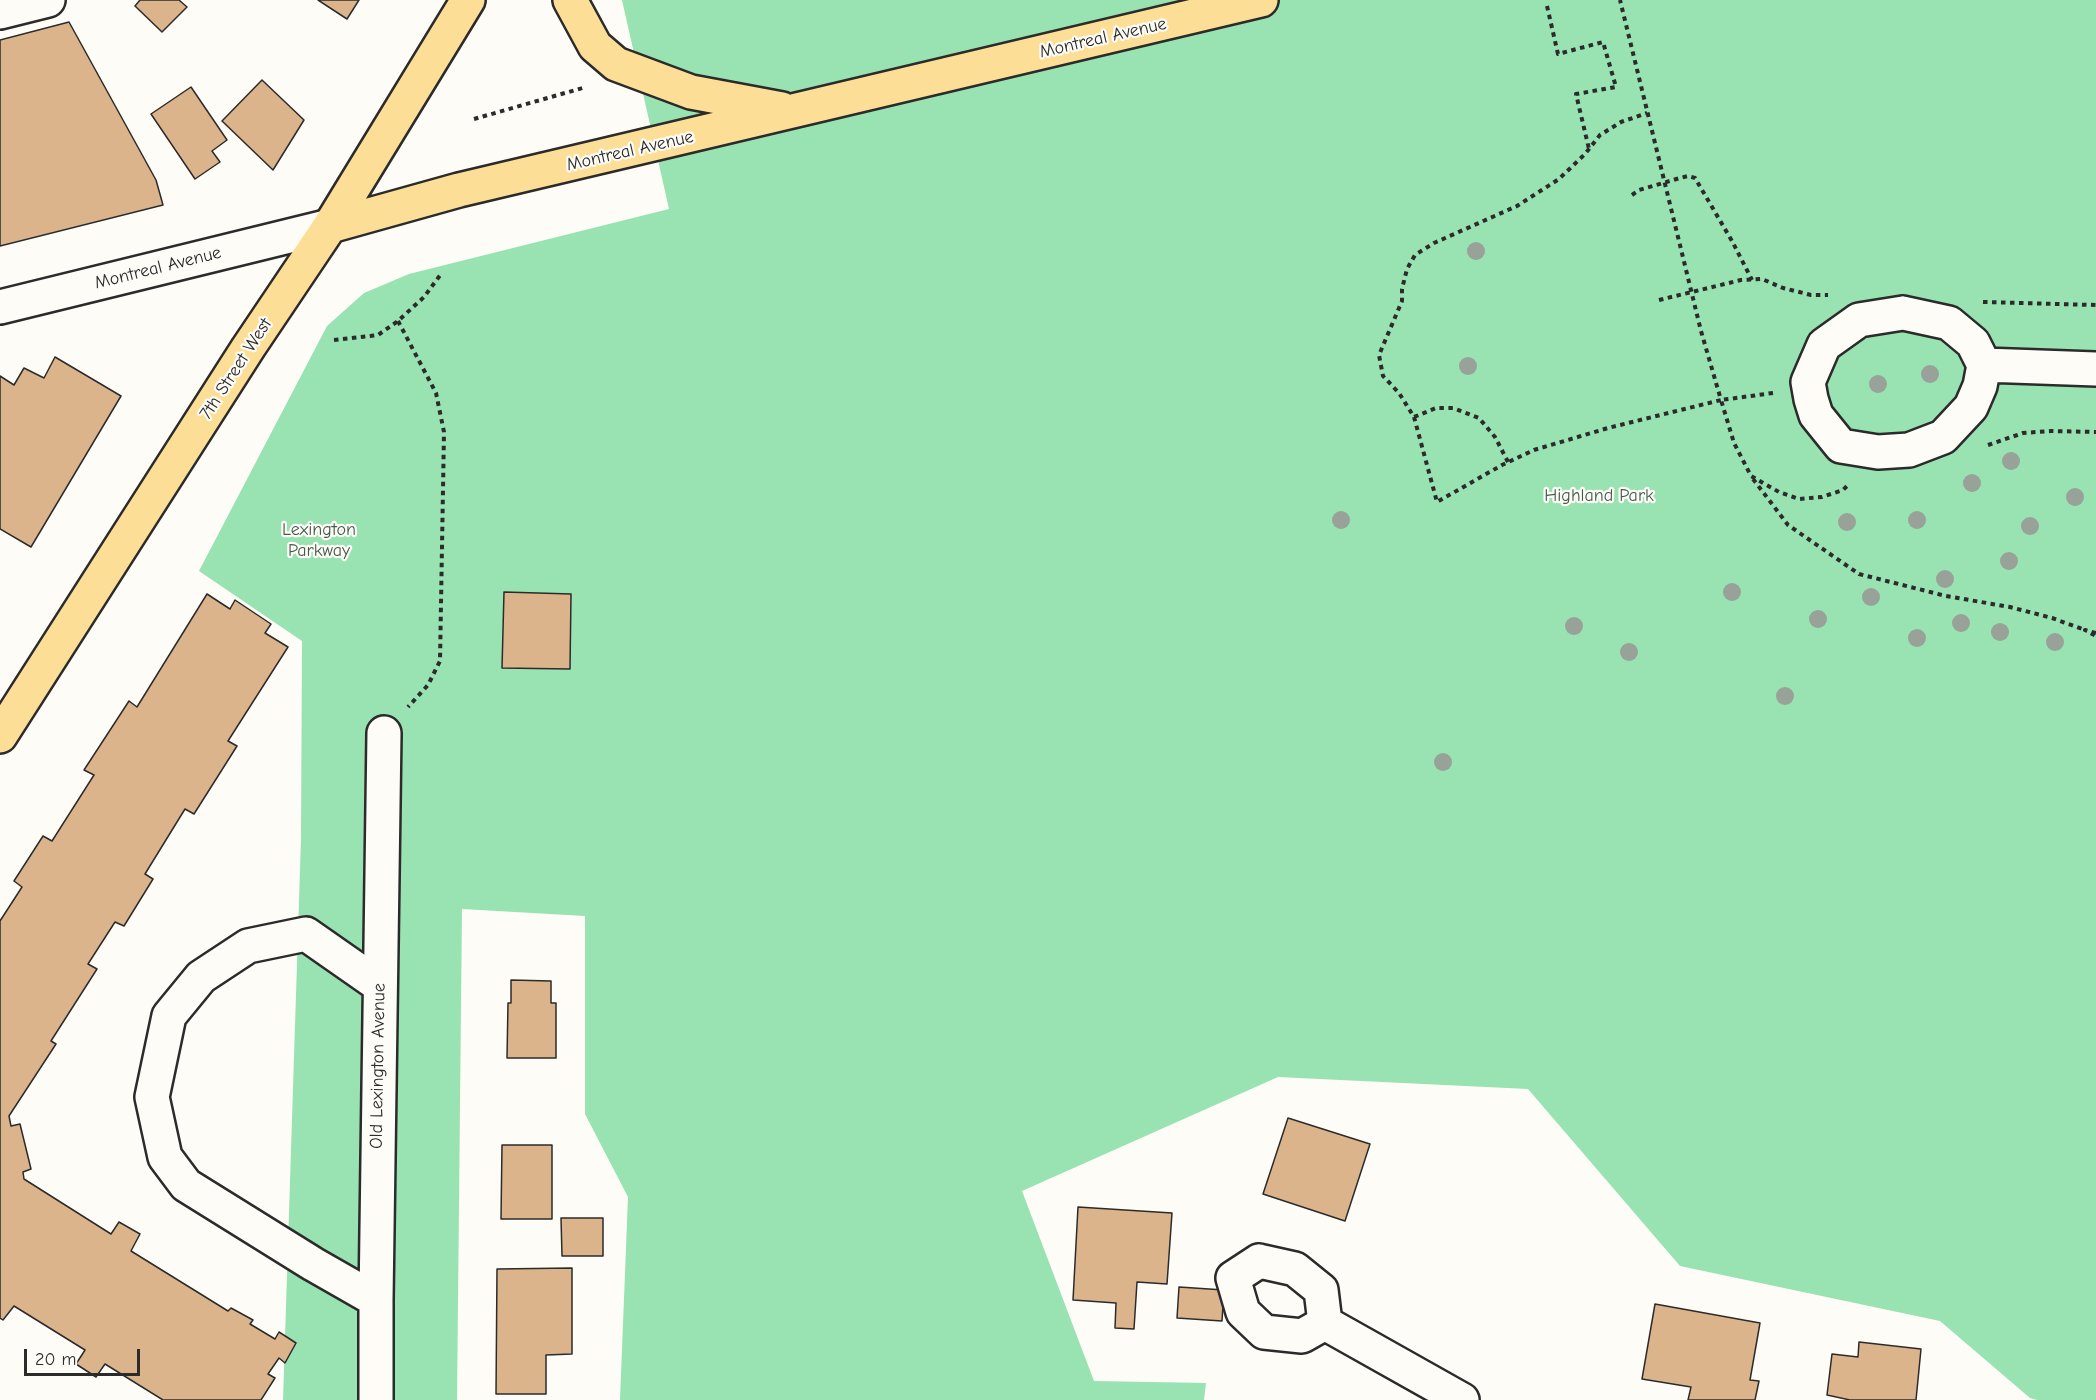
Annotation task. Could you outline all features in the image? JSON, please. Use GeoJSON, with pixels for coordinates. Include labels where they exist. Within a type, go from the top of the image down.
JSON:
{"type":"FeatureCollection","features":[{"type":"Feature","properties":{"kind":"main road","name":"7th Street West"},"geometry":{"type":"LineString","coordinates":[[2,727],[330,226],[468,0]]}},
{"type":"Feature","properties":{"kind":"main road"},"geometry":{"type":"LineString","coordinates":[[570,0],[595,46],[616,64],[691,92],[795,112]]}},
{"type":"Feature","properties":{"kind":"main road","name":"Montreal Avenue"},"geometry":{"type":"LineString","coordinates":[[330,226],[459,190],[1262,0]]}},
{"type":"Feature","properties":{"kind":"street"},"geometry":{"type":"LineString","coordinates":[[0,12],[48,0]]}},
{"type":"Feature","properties":{"kind":"street","name":"Montreal Avenue"},"geometry":{"type":"LineString","coordinates":[[0,307],[330,226]]}},
{"type":"Feature","properties":{"kind":"street"},"geometry":{"type":"LineString","coordinates":[[1903,313],[1949,323],[1973,343],[1984,365],[1980,386],[1971,407],[1942,437],[1909,450],[1878,452],[1840,446],[1816,416],[1808,382],[1824,345],[1859,320],[1903,313]]}},
{"type":"Feature","properties":{"kind":"street"},"geometry":{"type":"LineString","coordinates":[[1984,365],[2096,369]]}},
{"type":"Feature","properties":{"kind":"street","name":"Old Lexington Avenue"},"geometry":{"type":"LineString","coordinates":[[376,1400],[379,985],[384,733]]}},
{"type":"Feature","properties":{"kind":"street"},"geometry":{"type":"LineString","coordinates":[[376,1300],[303,1258],[186,1185],[165,1157],[152,1097],[169,1016],[201,977],[248,946],[306,934],[379,985]]}},
{"type":"Feature","properties":{"kind":"street"},"geometry":{"type":"LineString","coordinates":[[1325,1323],[1462,1400]]}},
{"type":"Feature","properties":{"kind":"path"},"geometry":{"type":"LineString","coordinates":[[1620,0],[1720,400],[1734,443],[1751,476],[1788,525],[1859,574],[1946,596],[2010,607],[2052,618],[2096,634]]}},
{"type":"Feature","properties":{"kind":"path"},"geometry":{"type":"LineString","coordinates":[[1547,6],[1558,54],[1603,42],[1616,87],[1576,94],[1589,150]]}},
{"type":"Feature","properties":{"kind":"path"},"geometry":{"type":"LineString","coordinates":[[474,119],[593,84]]}},
{"type":"Feature","properties":{"kind":"path"},"geometry":{"type":"LineString","coordinates":[[1647,113],[1600,135],[1589,150],[1560,179],[1517,206],[1434,243],[1415,255],[1407,269],[1402,289],[1402,301],[1379,356],[1383,376],[1399,393],[1414,417],[1437,502],[1534,450],[1720,400],[1783,391]]}},
{"type":"Feature","properties":{"kind":"path"},"geometry":{"type":"LineString","coordinates":[[1632,195],[1639,190],[1688,176],[1695,178],[1752,280]]}},
{"type":"Feature","properties":{"kind":"path"},"geometry":{"type":"LineString","coordinates":[[334,340],[378,334],[398,321],[424,297],[441,274]]}},
{"type":"Feature","properties":{"kind":"path"},"geometry":{"type":"LineString","coordinates":[[384,733],[428,685],[441,661],[444,432],[436,393],[398,321]]}},
{"type":"Feature","properties":{"kind":"path"},"geometry":{"type":"LineString","coordinates":[[1414,417],[1436,408],[1454,408],[1479,418],[1495,438],[1508,462]]}},
{"type":"Feature","properties":{"kind":"path"},"geometry":{"type":"LineString","coordinates":[[1751,476],[1779,492],[1798,499],[1822,497],[1843,490],[1855,479]]}},
{"type":"Feature","properties":{"kind":"green space","name":"Highland Park"},"geometry":{"type":"Polygon","coordinates":[[[622,0],[2096,0],[2096,1400],[2030,1398],[1940,1321],[1680,1266],[1528,1089],[1278,1077],[1022,1191],[1094,1381],[1206,1383],[1204,1400],[620,1400],[628,1197],[585,1114],[585,916],[462,909],[457,1400],[283,1400],[301,839],[302,641],[199,571],[327,326],[364,293],[409,274],[669,209],[622,0]]]}},
{"type":"Feature","properties":{"kind":"building"},"geometry":{"type":"Polygon","coordinates":[[[140,0],[179,0],[187,7],[162,32],[135,6],[140,0]]]}},
{"type":"Feature","properties":{"kind":"building"},"geometry":{"type":"Polygon","coordinates":[[[318,0],[359,0],[347,19],[318,0]]]}},
{"type":"Feature","properties":{"kind":"building"},"geometry":{"type":"Polygon","coordinates":[[[69,22],[156,180],[163,205],[0,246],[0,40],[69,22]]]}},
{"type":"Feature","properties":{"kind":"building"},"geometry":{"type":"Polygon","coordinates":[[[262,80],[304,120],[273,170],[222,121],[262,80]]]}},
{"type":"Feature","properties":{"kind":"building"},"geometry":{"type":"Polygon","coordinates":[[[191,87],[227,140],[212,151],[220,162],[195,179],[151,114],[191,87]]]}},
{"type":"Feature","properties":{"kind":"building"},"geometry":{"type":"Polygon","coordinates":[[[55,357],[121,396],[31,547],[0,529],[0,376],[14,385],[24,368],[44,378],[55,357]]]}},
{"type":"Feature","properties":{"kind":"building"},"geometry":{"type":"Polygon","coordinates":[[[504,592],[571,594],[570,669],[502,668],[504,592]]]}},
{"type":"Feature","properties":{"kind":"building"},"geometry":{"type":"Polygon","coordinates":[[[207,594],[230,609],[235,600],[271,624],[265,633],[288,647],[228,741],[237,746],[194,814],[185,809],[145,874],[153,879],[124,926],[115,922],[88,964],[97,969],[51,1041],[56,1044],[9,1116],[11,1126],[20,1124],[31,1169],[23,1172],[24,1179],[111,1234],[119,1222],[140,1234],[131,1251],[228,1311],[231,1308],[253,1320],[250,1324],[275,1339],[279,1332],[296,1343],[285,1363],[279,1358],[268,1374],[275,1378],[261,1400],[163,1400],[105,1364],[96,1377],[76,1364],[85,1350],[14,1306],[3,1320],[0,1318],[0,921],[22,887],[14,881],[43,836],[52,841],[94,775],[84,770],[129,701],[137,707],[207,594]]]}},
{"type":"Feature","properties":{"kind":"building"},"geometry":{"type":"Polygon","coordinates":[[[511,980],[551,981],[551,1003],[556,1003],[556,1058],[507,1058],[508,1003],[511,1003],[511,980]]]}},
{"type":"Feature","properties":{"kind":"building"},"geometry":{"type":"Polygon","coordinates":[[[1288,1118],[1370,1144],[1345,1221],[1263,1194],[1288,1118]]]}},
{"type":"Feature","properties":{"kind":"building"},"geometry":{"type":"Polygon","coordinates":[[[502,1145],[552,1145],[552,1219],[501,1219],[502,1145]]]}},
{"type":"Feature","properties":{"kind":"building"},"geometry":{"type":"Polygon","coordinates":[[[1078,1207],[1172,1213],[1167,1284],[1137,1282],[1134,1329],[1115,1328],[1116,1303],[1073,1300],[1078,1207]]]}},
{"type":"Feature","properties":{"kind":"building"},"geometry":{"type":"Polygon","coordinates":[[[561,1218],[603,1218],[603,1256],[562,1256],[561,1218]]]}},
{"type":"Feature","properties":{"kind":"building"},"geometry":{"type":"Polygon","coordinates":[[[572,1268],[572,1354],[546,1355],[546,1394],[496,1394],[497,1269],[572,1268]]]}},
{"type":"Feature","properties":{"kind":"building"},"geometry":{"type":"Polygon","coordinates":[[[1179,1287],[1224,1290],[1222,1321],[1177,1318],[1179,1287]]]}},
{"type":"Feature","properties":{"kind":"building"},"geometry":{"type":"Polygon","coordinates":[[[1655,1304],[1760,1323],[1750,1380],[1759,1381],[1755,1400],[1688,1400],[1691,1387],[1642,1379],[1655,1304]]]}},
{"type":"Feature","properties":{"kind":"building"},"geometry":{"type":"Polygon","coordinates":[[[1859,1342],[1921,1349],[1916,1400],[1850,1400],[1827,1395],[1832,1354],[1858,1357],[1859,1342]]]}},
{"type":"Feature","properties":{"kind":"park label","name":"Lexington Parkway"},"geometry":{"type":"Point","coordinates":[319,540]}}]}
